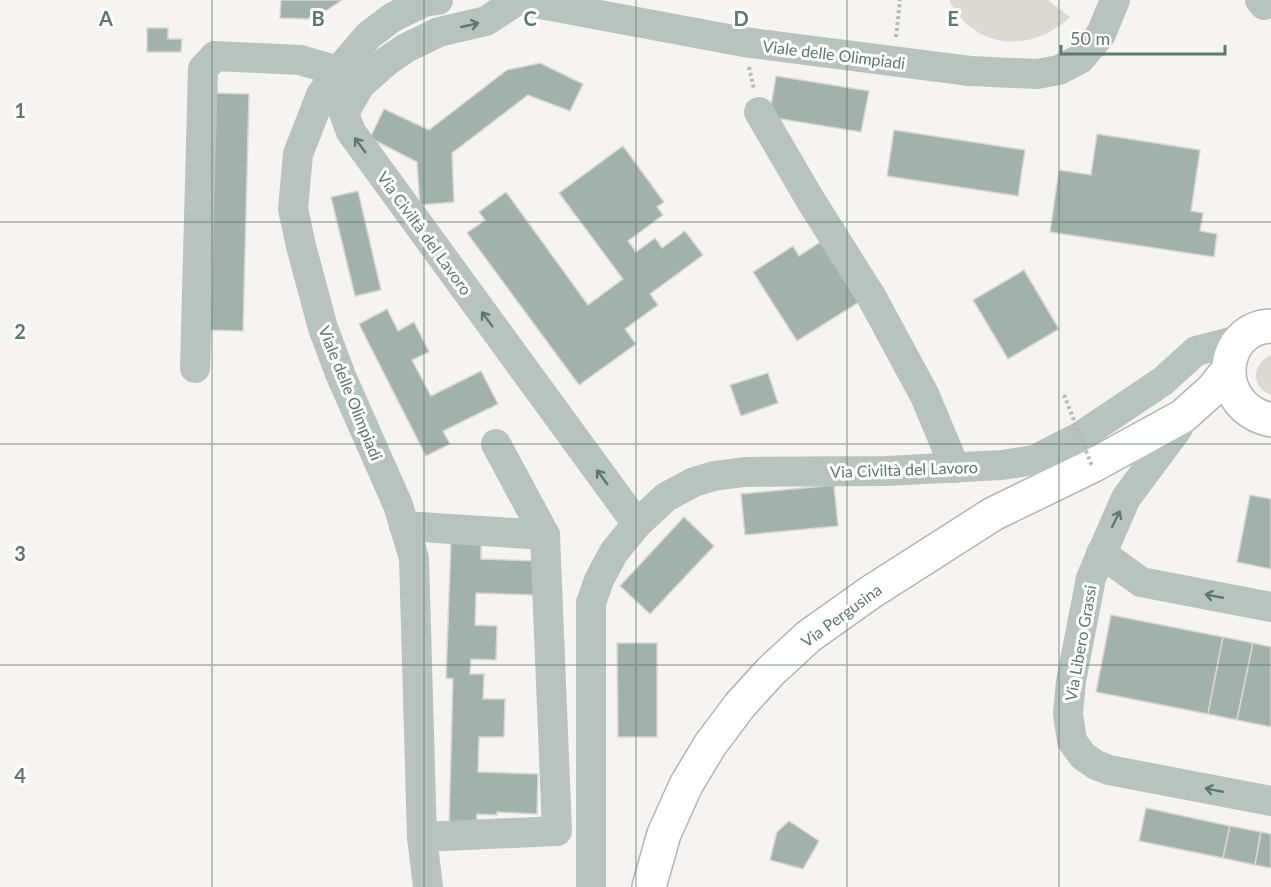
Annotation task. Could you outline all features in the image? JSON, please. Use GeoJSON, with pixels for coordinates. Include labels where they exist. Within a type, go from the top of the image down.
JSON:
{"type":"FeatureCollection","features":[{"type":"Feature","properties":{"kind":"main road"},"geometry":{"type":"LineString","coordinates":[[1135,442],[1183,416],[1212,390],[1271,308]]}},
{"type":"Feature","properties":{"kind":"main road"},"geometry":{"type":"LineString","coordinates":[[1244,347],[1231,387],[1239,403],[1252,414],[1270,420]]}},
{"type":"Feature","properties":{"kind":"main road"},"geometry":{"type":"LineString","coordinates":[[1135,442],[1208,418],[1270,420]]}},
{"type":"Feature","properties":{"kind":"main road","name":"Via Pergusina"},"geometry":{"type":"LineString","coordinates":[[649,887],[664,834],[686,785],[710,745],[740,705],[808,636],[871,592],[1087,451],[1135,442]]}},
{"type":"Feature","properties":{"kind":"street","name":"Viale delle Olimpiadi"},"geometry":{"type":"LineString","coordinates":[[428,887],[422,837],[414,558],[398,505],[341,376],[323,328],[293,209],[298,154],[321,95],[369,35],[393,17],[424,2],[438,0]]}},
{"type":"Feature","properties":{"kind":"street","name":"Viale delle Olimpiadi"},"geometry":{"type":"LineString","coordinates":[[518,0],[744,42],[970,71],[1037,74],[1059,70],[1080,59],[1101,34],[1115,0]]}},
{"type":"Feature","properties":{"kind":"street","name":"Via Civiltà del Lavoro"},"geometry":{"type":"LineString","coordinates":[[518,0],[486,21],[439,32],[406,48],[360,85],[344,113],[351,132],[637,524]]}},
{"type":"Feature","properties":{"kind":"street"},"geometry":{"type":"LineString","coordinates":[[195,368],[203,69],[215,56],[300,60],[338,71]]}},
{"type":"Feature","properties":{"kind":"street"},"geometry":{"type":"LineString","coordinates":[[759,112],[811,201],[871,296],[925,396],[955,468]]}},
{"type":"Feature","properties":{"kind":"street","name":"Via Civiltà del Lavoro"},"geometry":{"type":"LineString","coordinates":[[591,887],[591,603],[599,579],[614,552],[637,524],[666,497],[694,482],[714,476],[744,472],[955,468],[1002,465],[1087,451],[1196,351],[1244,347]]}},
{"type":"Feature","properties":{"kind":"street","name":"Via Libero Grassi"},"geometry":{"type":"LineString","coordinates":[[1178,428],[1126,498],[1091,578],[1071,681],[1068,714],[1072,741],[1083,756],[1109,770],[1271,801]]}},
{"type":"Feature","properties":{"kind":"street"},"geometry":{"type":"LineString","coordinates":[[422,837],[557,831],[545,535],[496,444]]}},
{"type":"Feature","properties":{"kind":"street"},"geometry":{"type":"LineString","coordinates":[[871,592],[946,533],[1004,495],[1012,480],[1002,465]]}},
{"type":"Feature","properties":{"kind":"street"},"geometry":{"type":"LineString","coordinates":[[404,526],[545,535]]}},
{"type":"Feature","properties":{"kind":"street"},"geometry":{"type":"LineString","coordinates":[[1101,553],[1141,582],[1271,607]]}},
{"type":"Feature","properties":{"kind":"path"},"geometry":{"type":"LineString","coordinates":[[896,40],[900,0]]}},
{"type":"Feature","properties":{"kind":"path"},"geometry":{"type":"LineString","coordinates":[[744,42],[759,112]]}},
{"type":"Feature","properties":{"kind":"path"},"geometry":{"type":"LineString","coordinates":[[1064,395],[1087,451]]}},
{"type":"Feature","properties":{"kind":"shaded area"},"geometry":{"type":"Polygon","coordinates":[[[949,0],[1048,0],[1070,17],[1055,29],[1038,37],[1021,41],[1004,41],[988,37],[973,29],[960,17],[949,0]]]}},
{"type":"Feature","properties":{"kind":"shaded area"},"geometry":{"type":"Polygon","coordinates":[[[1271,355],[1271,395],[1259,386],[1256,375],[1260,364],[1271,355]]]}},
{"type":"Feature","properties":{"kind":"building"},"geometry":{"type":"Polygon","coordinates":[[[281,0],[342,0],[307,19],[280,18],[281,0]]]}},
{"type":"Feature","properties":{"kind":"building"},"geometry":{"type":"Polygon","coordinates":[[[147,28],[168,28],[168,39],[182,39],[181,52],[147,52],[147,28]]]}},
{"type":"Feature","properties":{"kind":"building"},"geometry":{"type":"Polygon","coordinates":[[[540,63],[583,84],[570,111],[528,95],[452,153],[454,202],[420,205],[417,162],[370,138],[384,109],[429,130],[507,70],[540,63]]]}},
{"type":"Feature","properties":{"kind":"building"},"geometry":{"type":"Polygon","coordinates":[[[776,76],[869,91],[861,132],[769,117],[776,76]]]}},
{"type":"Feature","properties":{"kind":"building"},"geometry":{"type":"Polygon","coordinates":[[[212,93],[249,94],[243,331],[205,330],[212,93]]]}},
{"type":"Feature","properties":{"kind":"building"},"geometry":{"type":"Polygon","coordinates":[[[894,130],[1025,150],[1018,196],[887,176],[894,130]]]}},
{"type":"Feature","properties":{"kind":"building"},"geometry":{"type":"Polygon","coordinates":[[[1097,134],[1200,150],[1191,211],[1203,213],[1200,231],[1217,234],[1214,257],[1050,232],[1059,170],[1091,175],[1097,134]]]}},
{"type":"Feature","properties":{"kind":"building"},"geometry":{"type":"Polygon","coordinates":[[[623,146],[664,202],[657,207],[663,215],[628,241],[636,252],[655,238],[662,248],[685,231],[703,255],[650,294],[658,305],[625,329],[636,344],[579,385],[467,233],[485,220],[479,212],[506,192],[588,305],[623,279],[559,193],[623,146]]]}},
{"type":"Feature","properties":{"kind":"building"},"geometry":{"type":"Polygon","coordinates":[[[358,191],[381,290],[355,296],[331,197],[358,191]]]}},
{"type":"Feature","properties":{"kind":"building"},"geometry":{"type":"Polygon","coordinates":[[[825,239],[864,299],[797,341],[753,272],[793,246],[799,256],[825,239]]]}},
{"type":"Feature","properties":{"kind":"building"},"geometry":{"type":"Polygon","coordinates":[[[1024,270],[1059,329],[1008,359],[973,300],[1024,270]]]}},
{"type":"Feature","properties":{"kind":"building"},"geometry":{"type":"Polygon","coordinates":[[[387,309],[398,331],[414,322],[429,352],[412,360],[431,396],[481,371],[498,404],[443,431],[450,444],[426,456],[359,324],[387,309]]]}},
{"type":"Feature","properties":{"kind":"building"},"geometry":{"type":"Polygon","coordinates":[[[768,373],[778,403],[741,416],[730,385],[768,373]]]}},
{"type":"Feature","properties":{"kind":"building"},"geometry":{"type":"Polygon","coordinates":[[[834,485],[838,526],[745,535],[741,494],[834,485]]]}},
{"type":"Feature","properties":{"kind":"building"},"geometry":{"type":"Polygon","coordinates":[[[1250,495],[1271,499],[1271,569],[1237,562],[1250,495]]]}},
{"type":"Feature","properties":{"kind":"building"},"geometry":{"type":"Polygon","coordinates":[[[684,517],[714,546],[650,614],[620,586],[684,517]]]}},
{"type":"Feature","properties":{"kind":"building"},"geometry":{"type":"Polygon","coordinates":[[[451,541],[481,542],[481,559],[536,561],[535,595],[476,593],[475,625],[497,626],[496,660],[471,659],[470,674],[484,674],[483,699],[505,699],[504,737],[479,737],[478,772],[538,774],[537,814],[497,812],[497,815],[477,814],[476,827],[449,826],[453,679],[446,678],[451,541]]]}},
{"type":"Feature","properties":{"kind":"building"},"geometry":{"type":"Polygon","coordinates":[[[1111,615],[1223,637],[1208,714],[1096,692],[1111,615]]]}},
{"type":"Feature","properties":{"kind":"building"},"geometry":{"type":"Polygon","coordinates":[[[1223,637],[1253,643],[1237,720],[1208,714],[1223,637]]]}},
{"type":"Feature","properties":{"kind":"building"},"geometry":{"type":"Polygon","coordinates":[[[617,643],[657,643],[657,737],[618,737],[617,643]]]}},
{"type":"Feature","properties":{"kind":"building"},"geometry":{"type":"Polygon","coordinates":[[[1253,643],[1271,647],[1271,727],[1237,720],[1253,643]]]}},
{"type":"Feature","properties":{"kind":"building"},"geometry":{"type":"Polygon","coordinates":[[[1146,808],[1230,826],[1223,858],[1139,841],[1146,808]]]}},
{"type":"Feature","properties":{"kind":"building"},"geometry":{"type":"Polygon","coordinates":[[[789,821],[819,841],[803,869],[770,860],[777,832],[789,821]]]}},
{"type":"Feature","properties":{"kind":"building"},"geometry":{"type":"Polygon","coordinates":[[[1230,826],[1261,832],[1255,865],[1223,858],[1230,826]]]}},
{"type":"Feature","properties":{"kind":"building"},"geometry":{"type":"Polygon","coordinates":[[[1261,832],[1271,834],[1271,868],[1255,865],[1261,832]]]}}]}
